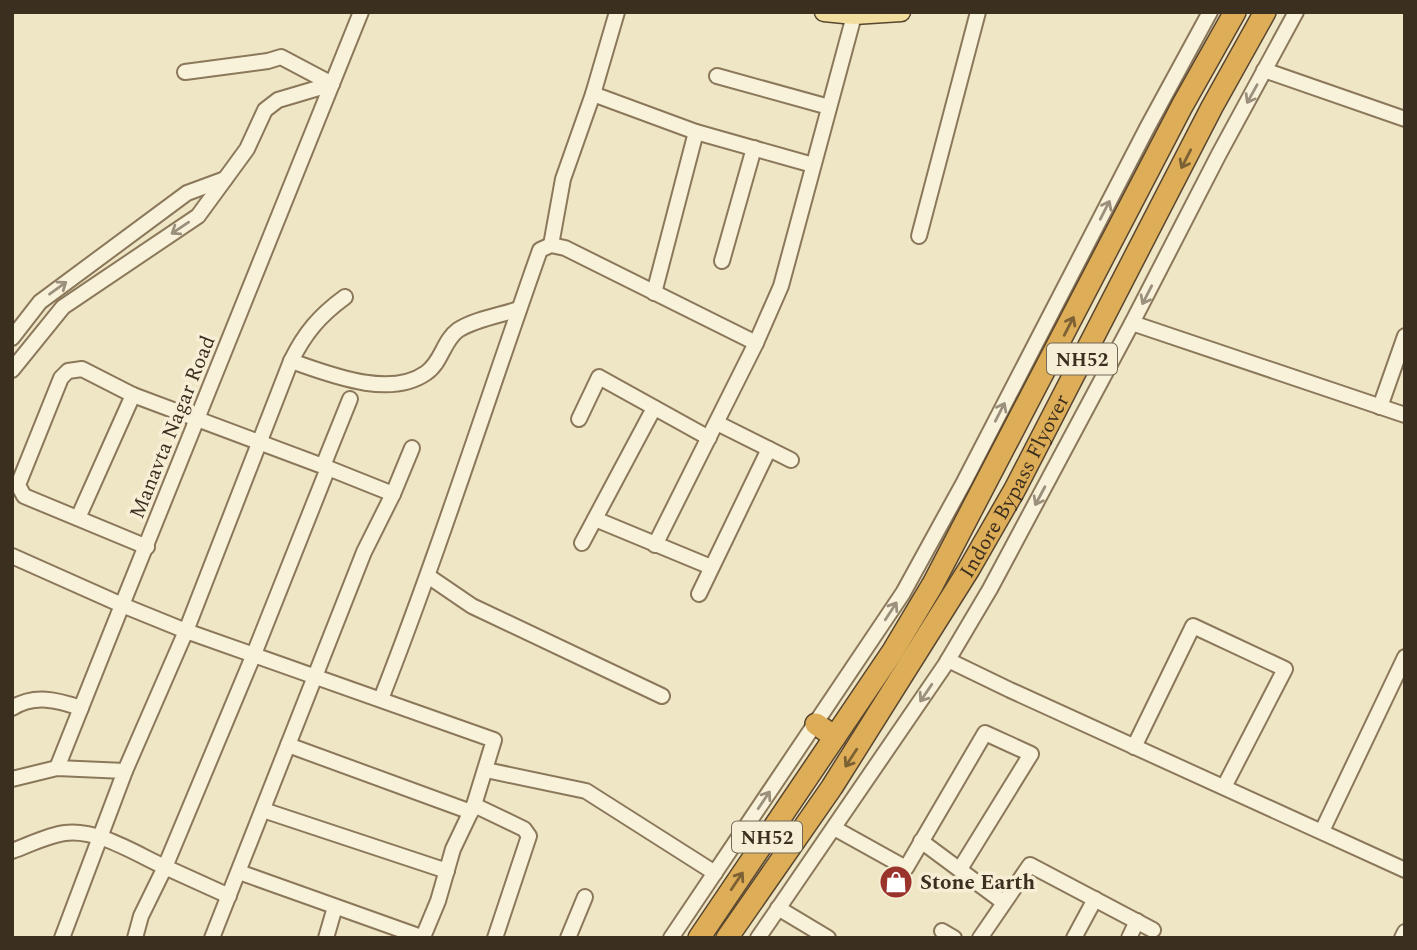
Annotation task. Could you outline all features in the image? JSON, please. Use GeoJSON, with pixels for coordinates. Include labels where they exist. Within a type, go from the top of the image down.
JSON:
{"type":"FeatureCollection","features":[{"type":"Feature","properties":{"kind":"highway","name":"Indore Bypass Flyover"},"geometry":{"type":"LineString","coordinates":[[699,938],[893,650],[946,560],[1182,106],[1235,12]]}},
{"type":"Feature","properties":{"kind":"highway","name":"Indore Bypass Flyover"},"geometry":{"type":"LineString","coordinates":[[727,938],[832,787],[888,700],[1015,489],[1212,107],[1265,12]]}},
{"type":"Feature","properties":{"kind":"highway"},"geometry":{"type":"LineString","coordinates":[[816,724],[835,737]]}},
{"type":"Feature","properties":{"kind":"main road"},"geometry":{"type":"LineString","coordinates":[[824,12],[901,12]]}},
{"type":"Feature","properties":{"kind":"street","name":"Manavta Nagar Road"},"geometry":{"type":"LineString","coordinates":[[57,768],[361,12]]}},
{"type":"Feature","properties":{"kind":"street"},"geometry":{"type":"LineString","coordinates":[[551,245],[563,179],[593,94],[617,12]]}},
{"type":"Feature","properties":{"kind":"street"},"geometry":{"type":"LineString","coordinates":[[919,236],[978,12]]}},
{"type":"Feature","properties":{"kind":"street"},"geometry":{"type":"LineString","coordinates":[[671,938],[903,593],[1210,12]]}},
{"type":"Feature","properties":{"kind":"street"},"geometry":{"type":"LineString","coordinates":[[758,938],[948,660],[990,589],[1296,12]]}},
{"type":"Feature","properties":{"kind":"street"},"geometry":{"type":"LineString","coordinates":[[655,545],[756,343],[780,286],[854,14]]}},
{"type":"Feature","properties":{"kind":"street"},"geometry":{"type":"LineString","coordinates":[[185,72],[281,57],[332,84]]}},
{"type":"Feature","properties":{"kind":"street"},"geometry":{"type":"LineString","coordinates":[[1265,71],[1405,119]]}},
{"type":"Feature","properties":{"kind":"street"},"geometry":{"type":"LineString","coordinates":[[717,76],[829,107]]}},
{"type":"Feature","properties":{"kind":"street"},"geometry":{"type":"LineString","coordinates":[[12,370],[63,307],[198,216],[247,149],[265,110],[278,100],[332,84]]}},
{"type":"Feature","properties":{"kind":"street"},"geometry":{"type":"LineString","coordinates":[[593,94],[696,132],[813,165]]}},
{"type":"Feature","properties":{"kind":"street"},"geometry":{"type":"LineString","coordinates":[[654,292],[696,132]]}},
{"type":"Feature","properties":{"kind":"street"},"geometry":{"type":"LineString","coordinates":[[722,261],[754,148]]}},
{"type":"Feature","properties":{"kind":"street"},"geometry":{"type":"LineString","coordinates":[[12,338],[40,302],[187,193],[226,179]]}},
{"type":"Feature","properties":{"kind":"street"},"geometry":{"type":"LineString","coordinates":[[381,699],[428,576],[540,250],[551,245],[565,248],[756,343]]}},
{"type":"Feature","properties":{"kind":"street"},"geometry":{"type":"LineString","coordinates":[[62,938],[125,771],[186,631],[291,361],[303,337],[322,315],[345,297]]}},
{"type":"Feature","properties":{"kind":"street"},"geometry":{"type":"LineString","coordinates":[[291,361],[350,381],[393,385],[425,375],[441,358],[450,338],[458,330],[519,309]]}},
{"type":"Feature","properties":{"kind":"street"},"geometry":{"type":"LineString","coordinates":[[1132,323],[1405,415]]}},
{"type":"Feature","properties":{"kind":"street"},"geometry":{"type":"LineString","coordinates":[[1380,407],[1405,336]]}},
{"type":"Feature","properties":{"kind":"street"},"geometry":{"type":"LineString","coordinates":[[147,547],[24,496],[18,485],[61,378],[68,371],[82,369],[133,395],[393,495]]}},
{"type":"Feature","properties":{"kind":"street"},"geometry":{"type":"LineString","coordinates":[[579,419],[599,377],[709,438]]}},
{"type":"Feature","properties":{"kind":"street"},"geometry":{"type":"LineString","coordinates":[[78,518],[133,395]]}},
{"type":"Feature","properties":{"kind":"street"},"geometry":{"type":"LineString","coordinates":[[135,938],[141,916],[165,867],[254,654],[350,399]]}},
{"type":"Feature","properties":{"kind":"street"},"geometry":{"type":"LineString","coordinates":[[582,543],[654,408]]}},
{"type":"Feature","properties":{"kind":"street"},"geometry":{"type":"LineString","coordinates":[[717,423],[791,460]]}},
{"type":"Feature","properties":{"kind":"street"},"geometry":{"type":"LineString","coordinates":[[212,938],[364,552],[393,495],[412,448]]}},
{"type":"Feature","properties":{"kind":"street"},"geometry":{"type":"LineString","coordinates":[[699,594],[769,449]]}},
{"type":"Feature","properties":{"kind":"street"},"geometry":{"type":"LineString","coordinates":[[595,519],[711,567]]}},
{"type":"Feature","properties":{"kind":"street"},"geometry":{"type":"LineString","coordinates":[[12,556],[186,631],[494,740],[486,770],[453,849],[439,901],[424,938],[239,872]]}},
{"type":"Feature","properties":{"kind":"street"},"geometry":{"type":"LineString","coordinates":[[428,576],[472,607],[662,696]]}},
{"type":"Feature","properties":{"kind":"street"},"geometry":{"type":"LineString","coordinates":[[1134,747],[1193,626],[1285,669],[1224,787]]}},
{"type":"Feature","properties":{"kind":"street"},"geometry":{"type":"LineString","coordinates":[[1322,831],[1405,657]]}},
{"type":"Feature","properties":{"kind":"street"},"geometry":{"type":"LineString","coordinates":[[948,660],[1405,870]]}},
{"type":"Feature","properties":{"kind":"street"},"geometry":{"type":"LineString","coordinates":[[12,708],[24,700],[43,699],[81,708]]}},
{"type":"Feature","properties":{"kind":"street"},"geometry":{"type":"LineString","coordinates":[[834,828],[906,868],[985,733],[1031,754],[960,869]]}},
{"type":"Feature","properties":{"kind":"street"},"geometry":{"type":"LineString","coordinates":[[288,745],[472,808],[524,829],[529,836],[495,938]]}},
{"type":"Feature","properties":{"kind":"street"},"geometry":{"type":"LineString","coordinates":[[12,779],[57,768],[125,771]]}},
{"type":"Feature","properties":{"kind":"street"},"geometry":{"type":"LineString","coordinates":[[486,770],[586,792],[715,873]]}},
{"type":"Feature","properties":{"kind":"street"},"geometry":{"type":"LineString","coordinates":[[263,810],[447,871]]}},
{"type":"Feature","properties":{"kind":"street"},"geometry":{"type":"LineString","coordinates":[[13,853],[65,833],[99,837],[229,896]]}},
{"type":"Feature","properties":{"kind":"street"},"geometry":{"type":"LineString","coordinates":[[921,841],[1003,902]]}},
{"type":"Feature","properties":{"kind":"street"},"geometry":{"type":"LineString","coordinates":[[980,938],[1030,864],[1153,930]]}},
{"type":"Feature","properties":{"kind":"street"},"geometry":{"type":"LineString","coordinates":[[568,938],[585,897]]}},
{"type":"Feature","properties":{"kind":"street"},"geometry":{"type":"LineString","coordinates":[[1074,938],[1096,899]]}},
{"type":"Feature","properties":{"kind":"street"},"geometry":{"type":"LineString","coordinates":[[326,938],[335,907]]}},
{"type":"Feature","properties":{"kind":"street"},"geometry":{"type":"LineString","coordinates":[[778,908],[828,938]]}},
{"type":"Feature","properties":{"kind":"street"},"geometry":{"type":"LineString","coordinates":[[1129,938],[1137,921]]}},
{"type":"Feature","properties":{"kind":"street"},"geometry":{"type":"LineString","coordinates":[[1402,938],[1405,932]]}},
{"type":"Feature","properties":{"kind":"place","name":"Stone Earth"},"geometry":{"type":"Point","coordinates":[896,882]}}]}
